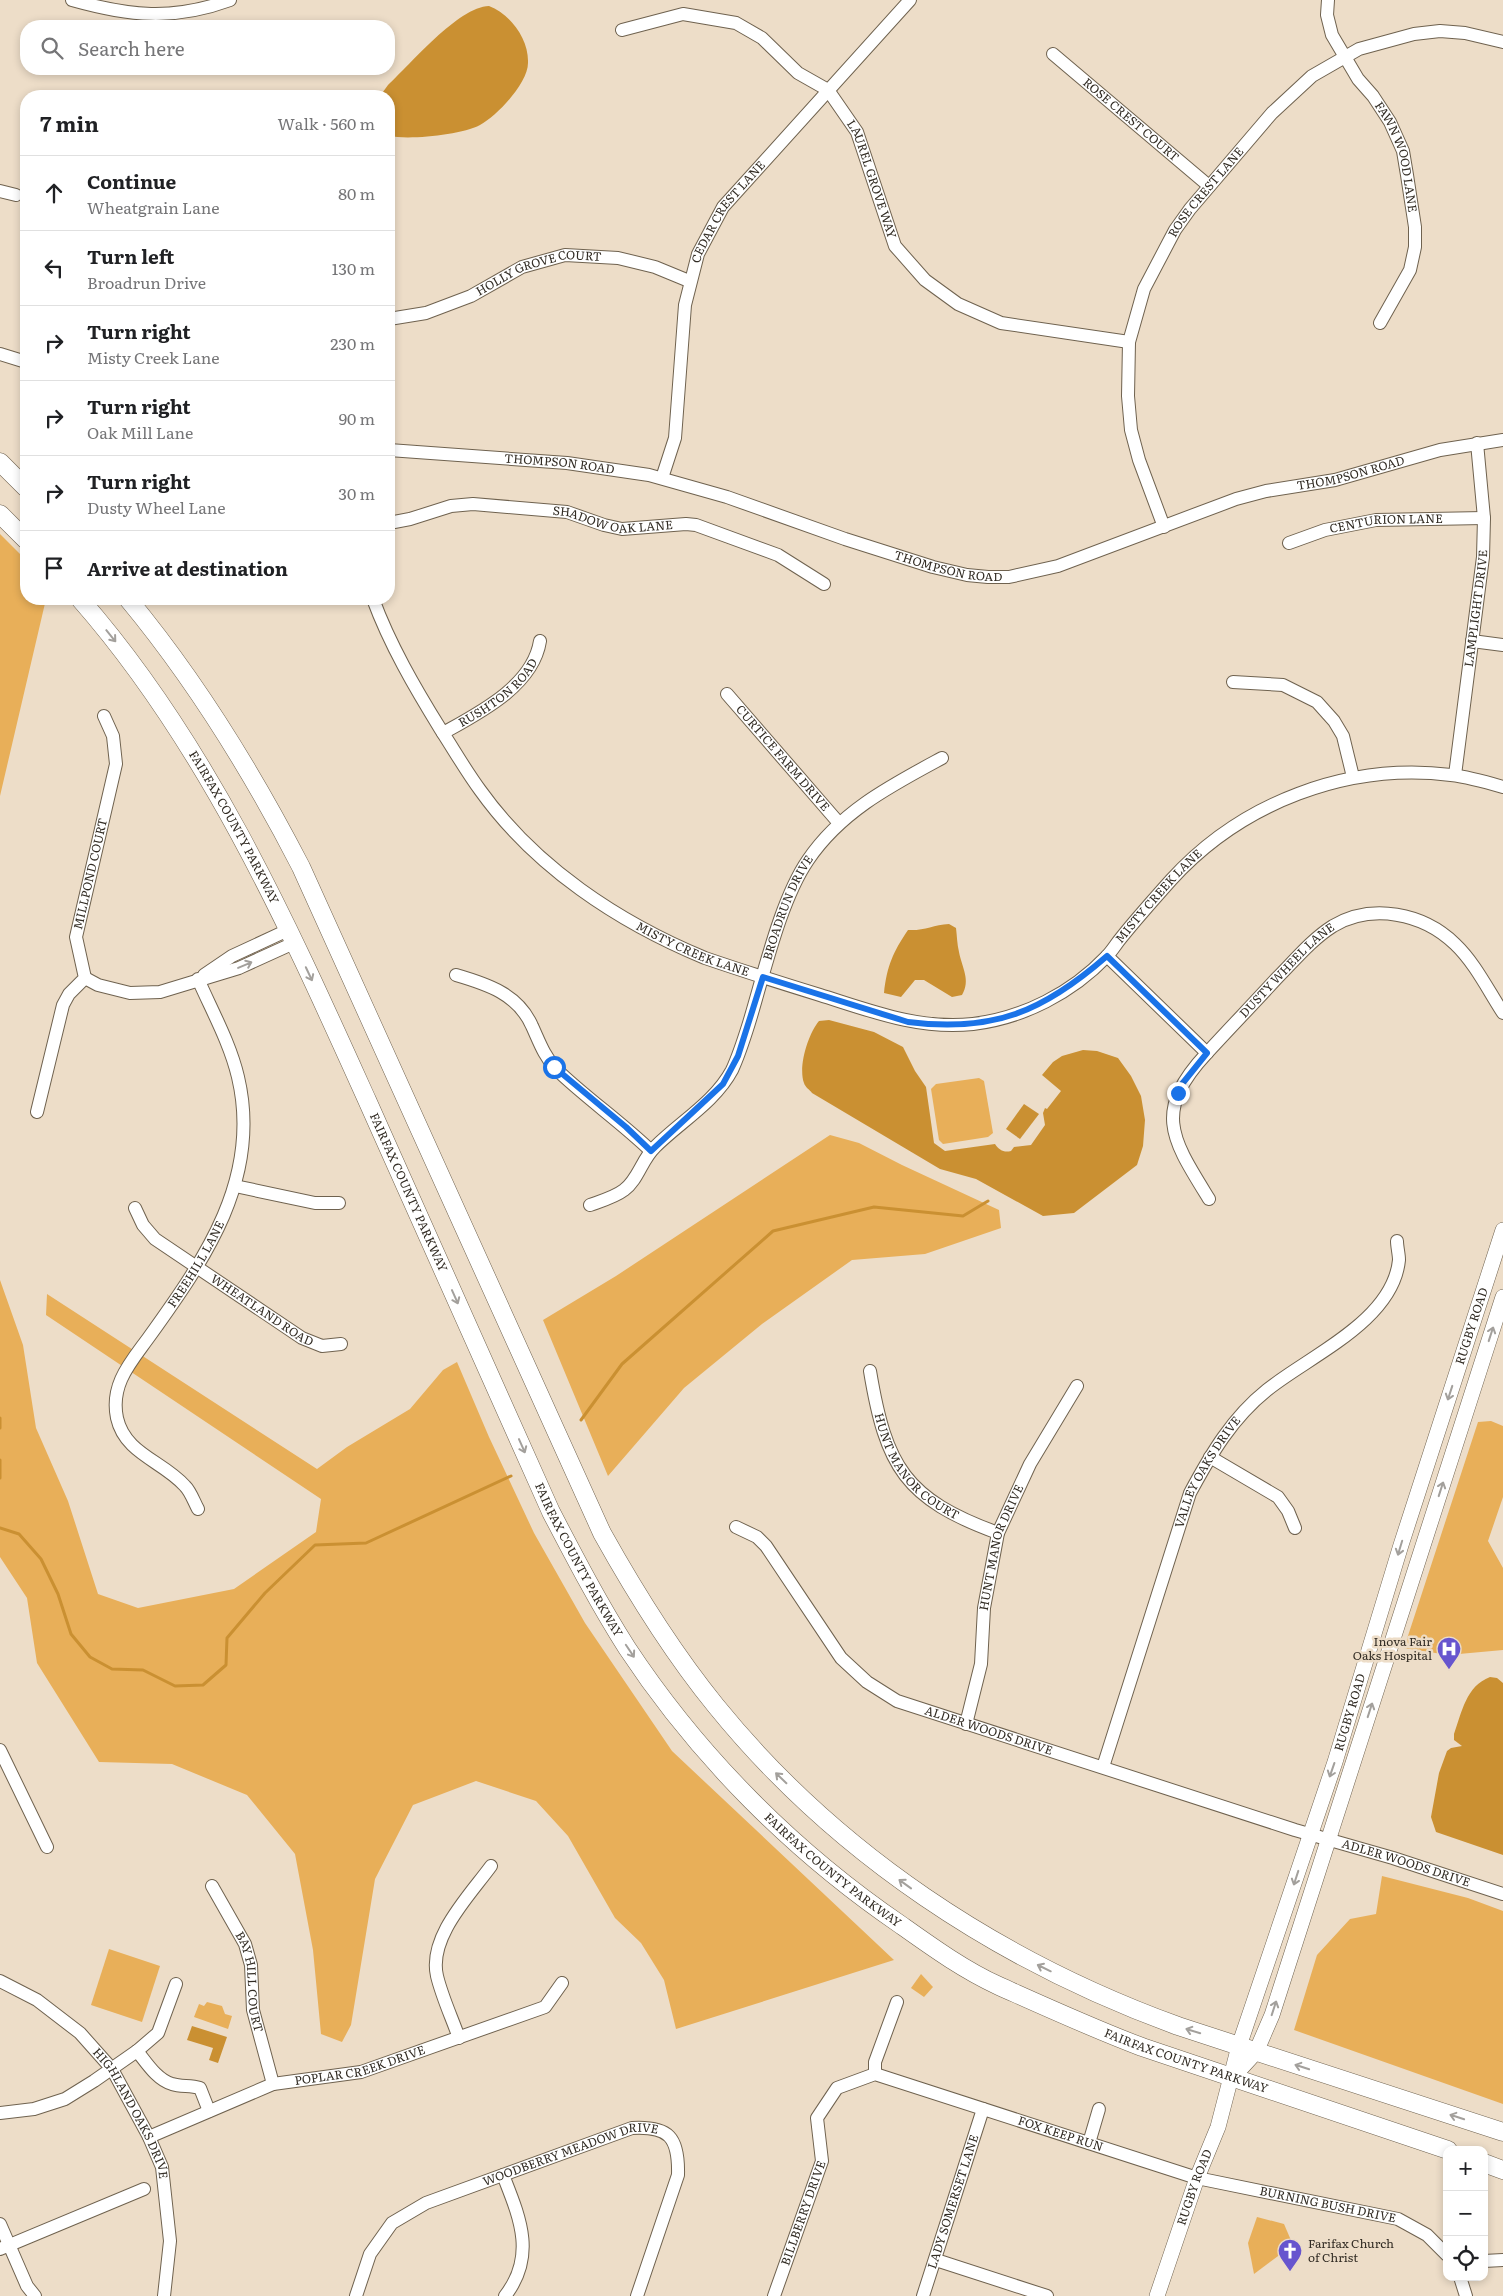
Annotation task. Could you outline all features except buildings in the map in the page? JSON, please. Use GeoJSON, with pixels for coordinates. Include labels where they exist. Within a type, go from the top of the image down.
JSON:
{"type":"FeatureCollection","features":[{"type":"Feature","properties":{"kind":"highway"},"geometry":{"type":"LineString","coordinates":[[0,462],[20,482]]}},
{"type":"Feature","properties":{"kind":"highway"},"geometry":{"type":"LineString","coordinates":[[0,514],[20,534]]}},
{"type":"Feature","properties":{"kind":"highway","name":"FAIRFAX COUNTY PARKWAY"},"geometry":{"type":"LineString","coordinates":[[85,605],[121,648],[163,707],[245,844],[291,936],[551,1512],[580,1568],[628,1649],[674,1712],[736,1784],[803,1850],[839,1880],[925,1942],[998,1985],[1142,2048],[1443,2148]]}},
{"type":"Feature","properties":{"kind":"highway"},"geometry":{"type":"LineString","coordinates":[[133,605],[174,658],[218,722],[280,826],[305,875],[602,1533],[646,1608],[695,1679],[762,1759],[824,1820],[871,1859],[949,1914],[1041,1966],[1126,2008],[1503,2132]]}},
{"type":"Feature","properties":{"kind":"highway"},"geometry":{"type":"LineString","coordinates":[[1488,2164],[1503,2170]]}},
{"type":"Feature","properties":{"kind":"main road","name":"RUGBY ROAD"},"geometry":{"type":"LineString","coordinates":[[1157,2296],[1197,2178],[1218,2127],[1232,2079],[1239,2046],[1310,1835],[1503,1230]]}},
{"type":"Feature","properties":{"kind":"main road","name":"RUGBY ROAD"},"geometry":{"type":"LineString","coordinates":[[1232,2079],[1256,2052],[1272,2015],[1503,1297]]}},
{"type":"Feature","properties":{"kind":"street"},"geometry":{"type":"LineString","coordinates":[[72,0],[100,8],[150,15],[186,13],[230,0]]}},
{"type":"Feature","properties":{"kind":"street","name":"CEDAR CREST LANE"},"geometry":{"type":"LineString","coordinates":[[662,478],[675,438],[685,305],[689,281],[698,254],[723,207],[910,0]]}},
{"type":"Feature","properties":{"kind":"street","name":"FAWN WOOD LANE"},"geometry":{"type":"LineString","coordinates":[[1328,0],[1327,15],[1332,35],[1358,79],[1373,96],[1390,122],[1403,151],[1415,227],[1415,247],[1410,270],[1380,323]]}},
{"type":"Feature","properties":{"kind":"street","name":"LAUREL GROVE WAY"},"geometry":{"type":"LineString","coordinates":[[622,30],[683,14],[736,23],[762,38],[798,73],[828,90],[857,132],[895,246],[925,280],[958,304],[1002,323],[1130,342]]}},
{"type":"Feature","properties":{"kind":"street","name":"ROSE CREST LANE"},"geometry":{"type":"LineString","coordinates":[[1164,526],[1139,460],[1131,430],[1128,396],[1130,342],[1144,289],[1175,230],[1272,113],[1312,76],[1345,57],[1360,49],[1385,41],[1440,31],[1465,33],[1503,42]]}},
{"type":"Feature","properties":{"kind":"street","name":"ROSE CREST COURT"},"geometry":{"type":"LineString","coordinates":[[1053,54],[1210,186]]}},
{"type":"Feature","properties":{"kind":"street"},"geometry":{"type":"LineString","coordinates":[[0,191],[16,195]]}},
{"type":"Feature","properties":{"kind":"street","name":"HOLLY GROVE COURT"},"geometry":{"type":"LineString","coordinates":[[395,318],[426,313],[471,296],[522,267],[565,255],[618,258],[655,267],[689,281]]}},
{"type":"Feature","properties":{"kind":"street"},"geometry":{"type":"LineString","coordinates":[[0,354],[20,360]]}},
{"type":"Feature","properties":{"kind":"street","name":"THOMPSON ROAD"},"geometry":{"type":"LineString","coordinates":[[395,450],[567,463],[662,478],[727,497],[845,539],[933,567],[981,577],[1009,577],[1058,566],[1236,499],[1266,491],[1336,480],[1440,450],[1503,440]]}},
{"type":"Feature","properties":{"kind":"street","name":"LAMPLIGHT DRIVE"},"geometry":{"type":"LineString","coordinates":[[1454,775],[1484,557],[1484,518],[1476,443]]}},
{"type":"Feature","properties":{"kind":"street","name":"SHADOW OAK LANE"},"geometry":{"type":"LineString","coordinates":[[395,522],[451,506],[473,504],[567,512],[622,529],[686,524],[696,525],[778,555],[824,584]]}},
{"type":"Feature","properties":{"kind":"street","name":"CENTURION LANE"},"geometry":{"type":"LineString","coordinates":[[1289,542],[1325,530],[1376,520],[1484,518]]}},
{"type":"Feature","properties":{"kind":"street","name":"MISTY CREEK LANE"},"geometry":{"type":"LineString","coordinates":[[376,605],[396,650],[443,733],[480,790],[497,811],[541,856],[574,885],[628,921],[678,947],[763,977],[901,1020],[930,1025],[958,1025],[996,1020],[1030,1009],[1065,990],[1107,956],[1172,879],[1216,839],[1267,807],[1296,794],[1353,777],[1391,774],[1454,775],[1503,787]]}},
{"type":"Feature","properties":{"kind":"street","name":"RUSHTON ROAD"},"geometry":{"type":"LineString","coordinates":[[443,733],[494,703],[526,674],[535,660],[540,641]]}},
{"type":"Feature","properties":{"kind":"street"},"geometry":{"type":"LineString","coordinates":[[1472,641],[1503,645]]}},
{"type":"Feature","properties":{"kind":"street"},"geometry":{"type":"LineString","coordinates":[[1233,682],[1283,685],[1317,702],[1334,721],[1342,736],[1353,777]]}},
{"type":"Feature","properties":{"kind":"street","name":"CURTICE FARM DRIVE"},"geometry":{"type":"LineString","coordinates":[[727,694],[838,822]]}},
{"type":"Feature","properties":{"kind":"street","name":"MILLPOND COURT"},"geometry":{"type":"LineString","coordinates":[[85,978],[76,937],[116,764],[113,736],[104,716]]}},
{"type":"Feature","properties":{"kind":"street","name":"BROADRUN DRIVE"},"geometry":{"type":"LineString","coordinates":[[590,1205],[625,1190],[651,1151],[723,1084],[738,1056],[787,902],[798,876],[808,859],[838,822],[896,783],[942,758]]}},
{"type":"Feature","properties":{"kind":"street","name":"DUSTY WHEEL LANE"},"geometry":{"type":"LineString","coordinates":[[1209,1199],[1179,1148],[1173,1121],[1175,1102],[1182,1084],[1207,1053],[1318,936],[1342,922],[1369,915],[1396,914],[1413,918],[1444,934],[1462,951],[1503,1013]]}},
{"type":"Feature","properties":{"kind":"street"},"geometry":{"type":"LineString","coordinates":[[37,1112],[63,1004],[69,994],[85,978],[112,990],[145,994],[174,989],[198,979],[232,956],[291,936]]}},
{"type":"Feature","properties":{"kind":"street"},"geometry":{"type":"LineString","coordinates":[[1107,956],[1207,1053]]}},
{"type":"Feature","properties":{"kind":"street"},"geometry":{"type":"LineString","coordinates":[[456,975],[497,989],[514,1001],[527,1016],[543,1050],[554,1067],[626,1127],[651,1151]]}},
{"type":"Feature","properties":{"kind":"street","name":"FREEHILL LANE"},"geometry":{"type":"LineString","coordinates":[[198,979],[234,1064],[241,1092],[242,1147],[235,1186],[226,1213],[196,1267],[126,1368],[119,1383],[116,1408],[121,1430],[127,1440],[136,1450],[185,1486],[198,1509]]}},
{"type":"Feature","properties":{"kind":"street"},"geometry":{"type":"LineString","coordinates":[[235,1186],[315,1203],[339,1203]]}},
{"type":"Feature","properties":{"kind":"street","name":"WHEATLAND ROAD"},"geometry":{"type":"LineString","coordinates":[[135,1208],[143,1225],[155,1239],[196,1267],[312,1343],[322,1346],[341,1344]]}},
{"type":"Feature","properties":{"kind":"street","name":"VALLEY OAKS DRIVE"},"geometry":{"type":"LineString","coordinates":[[1103,1767],[1190,1493],[1210,1457],[1230,1426],[1266,1390],[1357,1328],[1374,1310],[1393,1280],[1399,1260],[1397,1241]]}},
{"type":"Feature","properties":{"kind":"street","name":"HUNT MANOR COURT"},"geometry":{"type":"LineString","coordinates":[[870,1371],[882,1431],[896,1462],[909,1480],[926,1497],[945,1511],[998,1533]]}},
{"type":"Feature","properties":{"kind":"street","name":"HUNT MANOR DRIVE"},"geometry":{"type":"LineString","coordinates":[[966,1724],[981,1664],[984,1608],[998,1533],[1030,1464],[1077,1386]]}},
{"type":"Feature","properties":{"kind":"street"},"geometry":{"type":"LineString","coordinates":[[1210,1457],[1278,1497],[1288,1511],[1295,1528]]}},
{"type":"Feature","properties":{"kind":"street","name":"ALDER WOODS DRIVE"},"geometry":{"type":"LineString","coordinates":[[736,1527],[757,1537],[766,1546],[841,1658],[857,1675],[876,1689],[897,1700],[966,1724],[1310,1835]]}},
{"type":"Feature","properties":{"kind":"street"},"geometry":{"type":"LineString","coordinates":[[0,1750],[47,1847]]}},
{"type":"Feature","properties":{"kind":"street","name":"ADLER WOODS DRIVE"},"geometry":{"type":"LineString","coordinates":[[1310,1835],[1393,1858],[1503,1894]]}},
{"type":"Feature","properties":{"kind":"street"},"geometry":{"type":"LineString","coordinates":[[459,2038],[437,1975],[437,1950],[446,1927],[491,1866]]}},
{"type":"Feature","properties":{"kind":"street","name":"BAY HILL COURT"},"geometry":{"type":"LineString","coordinates":[[212,1886],[245,1944],[251,1965],[253,2010],[273,2084]]}},
{"type":"Feature","properties":{"kind":"street","name":"HIGHLAND OAKS DRIVE"},"geometry":{"type":"LineString","coordinates":[[0,1981],[37,2000],[80,2033],[112,2069],[149,2137],[162,2167],[170,2241],[164,2296]]}},
{"type":"Feature","properties":{"kind":"street","name":"POPLAR CREEK DRIVE"},"geometry":{"type":"LineString","coordinates":[[149,2137],[273,2084],[361,2072],[545,2007],[562,1983]]}},
{"type":"Feature","properties":{"kind":"street"},"geometry":{"type":"LineString","coordinates":[[0,2113],[34,2110],[65,2099],[112,2069],[158,2033],[176,1984]]}},
{"type":"Feature","properties":{"kind":"street"},"geometry":{"type":"LineString","coordinates":[[875,2074],[875,2062],[897,2002]]}},
{"type":"Feature","properties":{"kind":"street"},"geometry":{"type":"LineString","coordinates":[[137,2050],[156,2074],[171,2084],[191,2085],[200,2088],[209,2111]]}},
{"type":"Feature","properties":{"kind":"street","name":"FOX KEEP RUN"},"geometry":{"type":"LineString","coordinates":[[875,2074],[1197,2178]]}},
{"type":"Feature","properties":{"kind":"street","name":"BILLBERRY DRIVE"},"geometry":{"type":"LineString","coordinates":[[774,2296],[822,2161],[817,2118],[837,2088],[875,2074]]}},
{"type":"Feature","properties":{"kind":"street","name":"LADY SOMERSET LANE"},"geometry":{"type":"LineString","coordinates":[[923,2296],[983,2109]]}},
{"type":"Feature","properties":{"kind":"street"},"geometry":{"type":"LineString","coordinates":[[1089,2143],[1099,2109]]}},
{"type":"Feature","properties":{"kind":"street","name":"WOODBERRY MEADOW DRIVE"},"geometry":{"type":"LineString","coordinates":[[356,2296],[370,2254],[392,2223],[426,2203],[632,2128],[651,2127],[663,2130],[674,2143],[678,2156],[678,2175],[637,2296]]}},
{"type":"Feature","properties":{"kind":"street"},"geometry":{"type":"LineString","coordinates":[[503,2175],[521,2222],[523,2238],[517,2274],[505,2296]]}},
{"type":"Feature","properties":{"kind":"street","name":"BURNING BUSH DRIVE"},"geometry":{"type":"LineString","coordinates":[[1197,2178],[1398,2218],[1427,2235],[1443,2251]]}},
{"type":"Feature","properties":{"kind":"street"},"geometry":{"type":"LineString","coordinates":[[5,2247],[144,2189]]}},
{"type":"Feature","properties":{"kind":"street"},"geometry":{"type":"LineString","coordinates":[[0,2224],[5,2247],[27,2286],[35,2296]]}},
{"type":"Feature","properties":{"kind":"street"},"geometry":{"type":"LineString","coordinates":[[936,2260],[1047,2296]]}},
{"type":"Feature","properties":{"kind":"street"},"geometry":{"type":"LineString","coordinates":[[1488,2261],[1503,2260]]}},
{"type":"Feature","properties":{"kind":"street"},"geometry":{"type":"LineString","coordinates":[[1461,2281],[1466,2296]]}},
{"type":"Feature","properties":{"kind":"shaded area"},"geometry":{"type":"Polygon","coordinates":[[[489,6],[504,15],[517,28],[527,54],[527,71],[523,80],[503,107],[487,121],[471,129],[435,136],[395,137],[395,90],[384,90],[449,26],[477,9],[489,6]]]}},
{"type":"Feature","properties":{"kind":"shaded area"},"geometry":{"type":"Polygon","coordinates":[[[0,534],[20,554],[20,605],[45,605],[0,796],[0,534]]]}},
{"type":"Feature","properties":{"kind":"shaded area"},"geometry":{"type":"Polygon","coordinates":[[[949,924],[956,928],[958,949],[966,979],[965,990],[962,995],[952,997],[924,980],[915,980],[901,997],[884,993],[891,960],[908,930],[919,930],[949,924]]]}},
{"type":"Feature","properties":{"kind":"shaded area"},"geometry":{"type":"Polygon","coordinates":[[[829,1020],[874,1032],[903,1047],[915,1071],[926,1087],[934,1143],[945,1151],[995,1144],[998,1148],[1008,1152],[1014,1147],[1031,1145],[1045,1125],[1043,1113],[1045,1108],[1047,1109],[1061,1091],[1042,1075],[1053,1062],[1062,1056],[1083,1050],[1097,1051],[1118,1058],[1131,1076],[1141,1096],[1145,1120],[1143,1146],[1137,1165],[1074,1213],[1043,1216],[976,1179],[940,1169],[812,1093],[805,1086],[802,1068],[808,1042],[819,1021],[829,1020]]]}},
{"type":"Feature","properties":{"kind":"shaded area"},"geometry":{"type":"Polygon","coordinates":[[[979,1078],[984,1081],[993,1133],[988,1137],[943,1144],[939,1140],[931,1089],[936,1084],[979,1078]]]}},
{"type":"Feature","properties":{"kind":"shaded area"},"geometry":{"type":"Polygon","coordinates":[[[1024,1104],[1039,1114],[1020,1139],[1006,1129],[1024,1104]]]}},
{"type":"Feature","properties":{"kind":"shaded area"},"geometry":{"type":"Polygon","coordinates":[[[830,1135],[859,1143],[999,1210],[1001,1228],[925,1254],[852,1260],[762,1324],[684,1388],[608,1476],[543,1320],[616,1276],[830,1135]]]}},
{"type":"Feature","properties":{"kind":"shaded area"},"geometry":{"type":"Polygon","coordinates":[[[0,1280],[23,1345],[36,1428],[68,1501],[98,1594],[138,1608],[234,1589],[316,1532],[321,1499],[46,1315],[47,1294],[317,1469],[347,1447],[410,1409],[443,1370],[457,1362],[489,1437],[534,1533],[585,1623],[672,1751],[894,1960],[676,2029],[664,1980],[641,1943],[615,1918],[568,1836],[536,1801],[476,1781],[413,1805],[375,1879],[351,2025],[342,2042],[321,2034],[313,1950],[295,1854],[247,1795],[172,1764],[99,1762],[37,1663],[27,1598],[0,1557],[0,1280]]]}},
{"type":"Feature","properties":{"kind":"shaded area"},"geometry":{"type":"Polygon","coordinates":[[[1491,1421],[1503,1426],[1503,1497],[1488,1541],[1503,1568],[1503,1650],[1448,1655],[1404,1648],[1478,1422],[1491,1421]]]}},
{"type":"Feature","properties":{"kind":"shaded area"},"geometry":{"type":"Polygon","coordinates":[[[1490,1677],[1497,1678],[1503,1683],[1503,1855],[1436,1832],[1431,1817],[1439,1773],[1447,1751],[1451,1748],[1462,1746],[1454,1740],[1454,1734],[1466,1701],[1475,1687],[1490,1677]]]}},
{"type":"Feature","properties":{"kind":"shaded area"},"geometry":{"type":"Polygon","coordinates":[[[1382,1876],[1468,1898],[1503,1911],[1503,2104],[1294,2030],[1317,1955],[1350,1919],[1376,1914],[1382,1876]]]}},
{"type":"Feature","properties":{"kind":"shaded area"},"geometry":{"type":"Polygon","coordinates":[[[109,1949],[160,1966],[142,2022],[91,2005],[109,1949]]]}},
{"type":"Feature","properties":{"kind":"shaded area"},"geometry":{"type":"Polygon","coordinates":[[[921,1974],[933,1987],[924,1997],[911,1988],[921,1974]]]}},
{"type":"Feature","properties":{"kind":"shaded area"},"geometry":{"type":"Polygon","coordinates":[[[207,2002],[222,2006],[225,2014],[232,2016],[228,2029],[194,2017],[199,2004],[204,2006],[207,2002]]]}},
{"type":"Feature","properties":{"kind":"shaded area"},"geometry":{"type":"Polygon","coordinates":[[[192,2026],[227,2037],[218,2063],[209,2060],[213,2048],[187,2040],[192,2026]]]}},
{"type":"Feature","properties":{"kind":"shaded area"},"geometry":{"type":"Polygon","coordinates":[[[1257,2217],[1284,2224],[1293,2245],[1254,2274],[1248,2243],[1257,2217]]]}},
{"type":"Feature","properties":{"kind":"waterway"},"geometry":{"type":"LineString","coordinates":[[581,1420],[622,1364],[773,1231],[874,1207],[963,1216],[988,1201]]}},
{"type":"Feature","properties":{"kind":"waterway"},"geometry":{"type":"LineString","coordinates":[[0,1418],[0,1428]]}},
{"type":"Feature","properties":{"kind":"waterway"},"geometry":{"type":"LineString","coordinates":[[0,1460],[0,1478]]}},
{"type":"Feature","properties":{"kind":"waterway"},"geometry":{"type":"LineString","coordinates":[[0,1528],[19,1534],[41,1559],[58,1594],[71,1634],[90,1657],[112,1669],[143,1670],[175,1686],[203,1685],[226,1665],[227,1638],[265,1593],[315,1545],[366,1543],[511,1476]]}},
{"type":"Feature","properties":{"kind":"place","name":"Inova Fair Oaks Hospital"},"geometry":{"type":"Point","coordinates":[1449,1670]}},
{"type":"Feature","properties":{"kind":"place","name":"Farifax Church of Christ"},"geometry":{"type":"Point","coordinates":[1290,2272]}},
{"type":"Feature","properties":{"kind":"route"},"geometry":{"type":"LineString","coordinates":[[554,1067],[626,1127],[651,1151],[704,1104],[723,1084],[738,1056],[763,977],[908,1022],[930,1025],[971,1024],[996,1020],[1030,1009],[1065,990],[1107,956],[1207,1053],[1194,1067],[1178,1093]]}}]}
